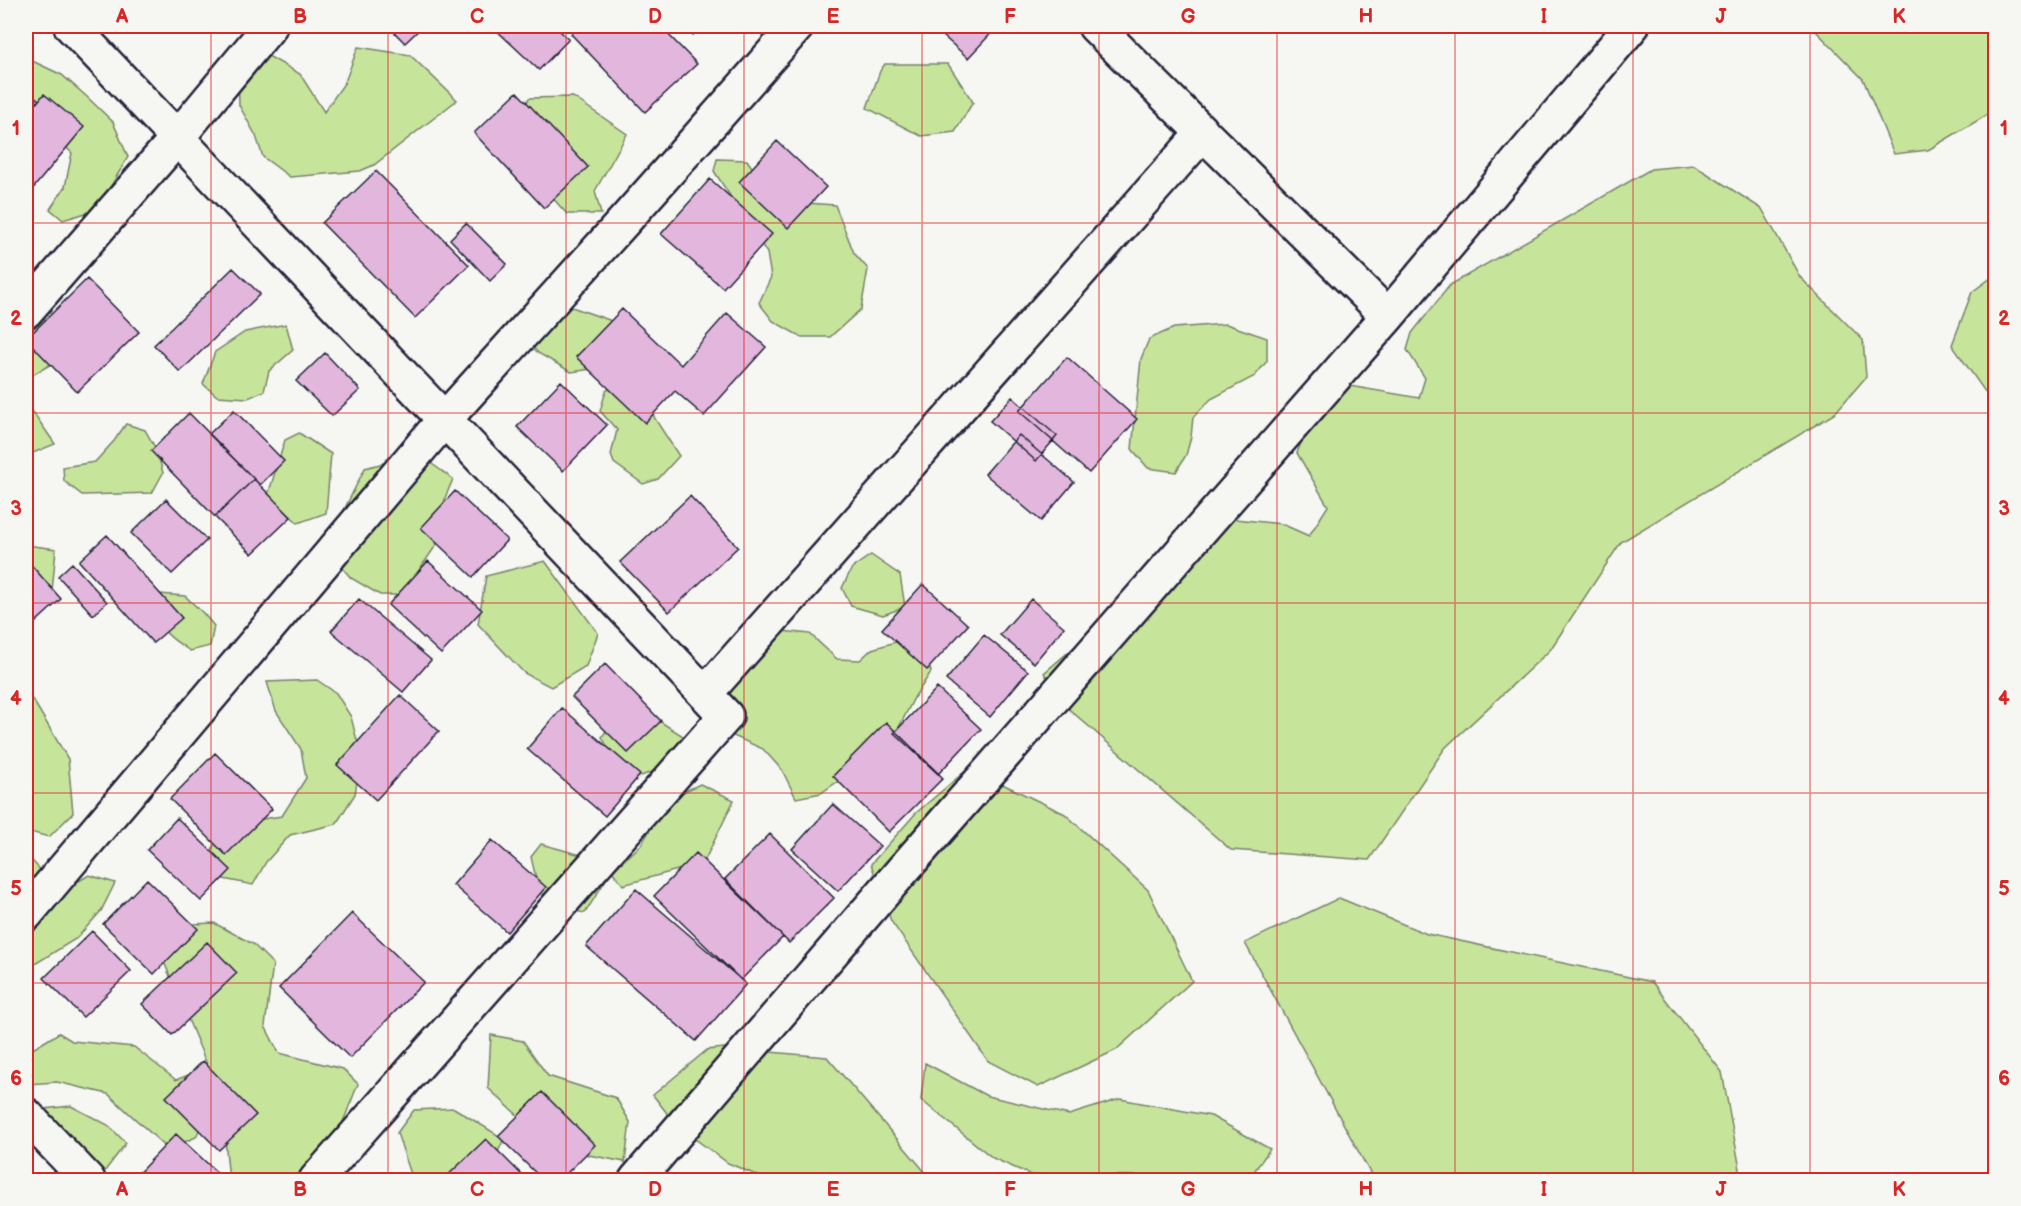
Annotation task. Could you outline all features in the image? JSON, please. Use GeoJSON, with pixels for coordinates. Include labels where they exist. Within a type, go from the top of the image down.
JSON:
{"type":"FeatureCollection","features":[{"type":"Feature","properties":{"kind":"street"},"geometry":{"type":"LineString","coordinates":[[71,26],[726,716],[316,1180]]}},
{"type":"Feature","properties":{"kind":"street"},"geometry":{"type":"LineString","coordinates":[[26,311],[178,137],[270,26]]}},
{"type":"Feature","properties":{"kind":"street"},"geometry":{"type":"LineString","coordinates":[[26,914],[444,420],[797,26]]}},
{"type":"Feature","properties":{"kind":"street"},"geometry":{"type":"LineString","coordinates":[[1095,26],[1388,316]]}},
{"type":"Feature","properties":{"kind":"street"},"geometry":{"type":"LineString","coordinates":[[636,1180],[1388,316],[1632,26]]}},
{"type":"Feature","properties":{"kind":"street"},"geometry":{"type":"LineString","coordinates":[[705,694],[1203,133]]}},
{"type":"Feature","properties":{"kind":"street"},"geometry":{"type":"LineString","coordinates":[[26,1115],[88,1180]]}},
{"type":"Feature","properties":{"kind":"green space"},"geometry":{"type":"Polygon","coordinates":[[[1811,26],[1995,26],[1995,97],[1987,115],[1928,150],[1894,154],[1863,79],[1811,26]]]}},
{"type":"Feature","properties":{"kind":"green space"},"geometry":{"type":"Polygon","coordinates":[[[358,47],[410,55],[457,100],[374,165],[360,171],[290,177],[263,157],[256,136],[239,105],[238,67],[256,49],[300,74],[324,112],[345,82],[358,47]]]}},
{"type":"Feature","properties":{"kind":"green space"},"geometry":{"type":"Polygon","coordinates":[[[26,58],[62,75],[113,122],[128,157],[108,191],[89,212],[63,220],[50,209],[65,187],[72,153],[26,111],[26,58]]]}},
{"type":"Feature","properties":{"kind":"green space"},"geometry":{"type":"Polygon","coordinates":[[[885,64],[948,64],[973,102],[955,132],[921,136],[867,108],[880,71],[885,64]]]}},
{"type":"Feature","properties":{"kind":"green space"},"geometry":{"type":"Polygon","coordinates":[[[573,97],[627,134],[595,191],[601,214],[567,214],[533,176],[515,127],[529,98],[573,97]]]}},
{"type":"Feature","properties":{"kind":"green space"},"geometry":{"type":"Polygon","coordinates":[[[717,159],[747,160],[764,185],[791,202],[835,205],[854,253],[868,269],[861,309],[830,337],[801,337],[773,321],[759,303],[771,277],[767,253],[714,171],[717,159]]]}},
{"type":"Feature","properties":{"kind":"green space"},"geometry":{"type":"Polygon","coordinates":[[[1694,165],[1762,209],[1800,277],[1863,340],[1866,377],[1834,414],[1621,542],[1550,650],[1445,748],[1369,860],[1231,850],[1070,710],[1044,673],[1226,518],[1282,524],[1309,536],[1328,506],[1297,453],[1314,409],[1350,386],[1419,398],[1425,378],[1407,350],[1412,333],[1450,285],[1651,169],[1694,165]]]}},
{"type":"Feature","properties":{"kind":"green space"},"geometry":{"type":"Polygon","coordinates":[[[1995,275],[1995,399],[1988,396],[1952,345],[1972,292],[1995,275]]]}},
{"type":"Feature","properties":{"kind":"green space"},"geometry":{"type":"Polygon","coordinates":[[[566,305],[609,320],[625,332],[599,368],[571,372],[538,353],[525,339],[566,305]]]}},
{"type":"Feature","properties":{"kind":"green space"},"geometry":{"type":"Polygon","coordinates":[[[33,311],[53,325],[53,363],[34,374],[26,368],[26,317],[33,311]]]}},
{"type":"Feature","properties":{"kind":"green space"},"geometry":{"type":"Polygon","coordinates":[[[286,324],[293,350],[269,371],[264,391],[248,398],[217,396],[203,384],[215,352],[245,332],[286,324]]]}},
{"type":"Feature","properties":{"kind":"green space"},"geometry":{"type":"Polygon","coordinates":[[[1226,324],[1267,338],[1267,361],[1255,376],[1211,399],[1193,417],[1186,455],[1176,472],[1148,468],[1132,449],[1141,359],[1149,339],[1174,328],[1226,324]]]}},
{"type":"Feature","properties":{"kind":"green space"},"geometry":{"type":"Polygon","coordinates":[[[620,382],[644,391],[655,419],[679,456],[658,479],[643,484],[614,463],[611,455],[617,430],[600,411],[606,391],[620,382]]]}},
{"type":"Feature","properties":{"kind":"green space"},"geometry":{"type":"Polygon","coordinates":[[[26,402],[55,444],[28,455],[26,454],[26,402]]]}},
{"type":"Feature","properties":{"kind":"green space"},"geometry":{"type":"Polygon","coordinates":[[[126,424],[145,430],[157,451],[163,473],[152,493],[82,495],[64,481],[63,467],[95,462],[126,424]]]}},
{"type":"Feature","properties":{"kind":"green space"},"geometry":{"type":"Polygon","coordinates":[[[299,433],[331,454],[326,513],[298,523],[268,495],[285,440],[299,433]]]}},
{"type":"Feature","properties":{"kind":"green space"},"geometry":{"type":"Polygon","coordinates":[[[418,454],[453,479],[445,498],[439,541],[402,595],[380,595],[351,578],[325,548],[365,468],[418,454]]]}},
{"type":"Feature","properties":{"kind":"green space"},"geometry":{"type":"Polygon","coordinates":[[[26,545],[56,549],[51,602],[26,584],[26,545]]]}},
{"type":"Feature","properties":{"kind":"green space"},"geometry":{"type":"Polygon","coordinates":[[[871,555],[900,575],[905,607],[883,615],[851,606],[842,588],[852,568],[871,555]]]}},
{"type":"Feature","properties":{"kind":"green space"},"geometry":{"type":"Polygon","coordinates":[[[545,561],[598,633],[586,666],[551,687],[524,673],[478,624],[486,576],[545,561]]]}},
{"type":"Feature","properties":{"kind":"green space"},"geometry":{"type":"Polygon","coordinates":[[[159,594],[185,596],[203,613],[214,626],[210,646],[190,651],[168,634],[158,614],[159,594]]]}},
{"type":"Feature","properties":{"kind":"green space"},"geometry":{"type":"Polygon","coordinates":[[[753,628],[810,634],[837,659],[860,660],[872,649],[909,638],[927,658],[931,672],[914,698],[895,735],[867,761],[821,793],[796,798],[782,770],[763,749],[709,725],[753,628]]]}},
{"type":"Feature","properties":{"kind":"green space"},"geometry":{"type":"Polygon","coordinates":[[[317,680],[336,693],[351,717],[361,756],[355,794],[336,824],[290,835],[266,862],[253,885],[219,878],[211,852],[223,825],[282,816],[306,778],[301,749],[276,711],[267,682],[317,680]]]}},
{"type":"Feature","properties":{"kind":"green space"},"geometry":{"type":"Polygon","coordinates":[[[26,694],[33,700],[68,759],[73,813],[49,837],[26,831],[26,694]]]}},
{"type":"Feature","properties":{"kind":"green space"},"geometry":{"type":"Polygon","coordinates":[[[645,712],[683,736],[666,767],[627,781],[602,737],[611,723],[645,712]]]}},
{"type":"Feature","properties":{"kind":"green space"},"geometry":{"type":"Polygon","coordinates":[[[969,768],[1065,814],[1148,890],[1192,981],[1116,1050],[1038,1087],[988,1061],[891,921],[871,864],[916,813],[969,768]]]}},
{"type":"Feature","properties":{"kind":"green space"},"geometry":{"type":"Polygon","coordinates":[[[700,784],[734,800],[699,872],[681,869],[623,885],[612,871],[641,845],[668,799],[700,784]]]}},
{"type":"Feature","properties":{"kind":"green space"},"geometry":{"type":"Polygon","coordinates":[[[541,844],[581,855],[607,878],[585,913],[553,907],[538,887],[531,857],[541,844]]]}},
{"type":"Feature","properties":{"kind":"green space"},"geometry":{"type":"Polygon","coordinates":[[[26,854],[44,874],[26,898],[26,854]]]}},
{"type":"Feature","properties":{"kind":"green space"},"geometry":{"type":"Polygon","coordinates":[[[89,875],[115,883],[101,911],[77,938],[35,964],[26,950],[26,931],[29,924],[51,897],[89,875]]]}},
{"type":"Feature","properties":{"kind":"green space"},"geometry":{"type":"Polygon","coordinates":[[[1339,898],[1427,934],[1652,982],[1722,1072],[1742,1180],[1374,1180],[1245,943],[1339,898]]]}},
{"type":"Feature","properties":{"kind":"green space"},"geometry":{"type":"Polygon","coordinates":[[[214,923],[253,944],[273,964],[265,1026],[279,1053],[343,1069],[358,1084],[320,1180],[229,1180],[223,1119],[205,1117],[196,1137],[168,1149],[108,1094],[57,1082],[26,1084],[26,1053],[59,1033],[72,1041],[134,1047],[176,1080],[208,1067],[149,926],[214,923]]]}},
{"type":"Feature","properties":{"kind":"green space"},"geometry":{"type":"Polygon","coordinates":[[[491,1035],[523,1041],[548,1076],[616,1098],[630,1122],[625,1162],[579,1153],[537,1133],[488,1088],[491,1035]]]}},
{"type":"Feature","properties":{"kind":"green space"},"geometry":{"type":"Polygon","coordinates":[[[724,1048],[827,1057],[932,1180],[768,1180],[728,1163],[676,1125],[653,1095],[707,1050],[724,1048]]]}},
{"type":"Feature","properties":{"kind":"green space"},"geometry":{"type":"Polygon","coordinates":[[[925,1063],[987,1096],[1069,1115],[1120,1099],[1211,1116],[1270,1149],[1248,1180],[1186,1180],[1175,1176],[1031,1175],[993,1158],[921,1100],[925,1063]]]}},
{"type":"Feature","properties":{"kind":"green space"},"geometry":{"type":"Polygon","coordinates":[[[71,1106],[108,1125],[126,1143],[98,1180],[64,1180],[38,1139],[43,1109],[71,1106]]]}},
{"type":"Feature","properties":{"kind":"green space"},"geometry":{"type":"Polygon","coordinates":[[[454,1108],[504,1139],[494,1160],[480,1180],[413,1180],[397,1133],[414,1110],[454,1108]]]}},
{"type":"Feature","properties":{"kind":"building"},"geometry":{"type":"Polygon","coordinates":[[[388,26],[423,26],[405,43],[388,26]]]}},
{"type":"Feature","properties":{"kind":"building"},"geometry":{"type":"Polygon","coordinates":[[[492,26],[554,26],[569,39],[539,70],[492,26]]]}},
{"type":"Feature","properties":{"kind":"building"},"geometry":{"type":"Polygon","coordinates":[[[579,26],[660,26],[697,64],[645,112],[571,34],[579,26]]]}},
{"type":"Feature","properties":{"kind":"building"},"geometry":{"type":"Polygon","coordinates":[[[683,26],[703,26],[693,35],[683,26]]]}},
{"type":"Feature","properties":{"kind":"building"},"geometry":{"type":"Polygon","coordinates":[[[936,26],[998,26],[968,58],[934,28],[936,26]]]}},
{"type":"Feature","properties":{"kind":"building"},"geometry":{"type":"Polygon","coordinates":[[[26,89],[39,100],[26,116],[26,89]]]}},
{"type":"Feature","properties":{"kind":"building"},"geometry":{"type":"Polygon","coordinates":[[[517,92],[588,167],[544,208],[474,133],[517,92]]]}},
{"type":"Feature","properties":{"kind":"building"},"geometry":{"type":"Polygon","coordinates":[[[44,94],[84,127],[26,197],[26,116],[44,94]]]}},
{"type":"Feature","properties":{"kind":"building"},"geometry":{"type":"Polygon","coordinates":[[[777,141],[826,187],[788,228],[739,182],[777,141]]]}},
{"type":"Feature","properties":{"kind":"building"},"geometry":{"type":"Polygon","coordinates":[[[376,171],[469,265],[415,318],[322,223],[376,171]]]}},
{"type":"Feature","properties":{"kind":"building"},"geometry":{"type":"Polygon","coordinates":[[[710,179],[772,234],[723,288],[661,234],[710,179]]]}},
{"type":"Feature","properties":{"kind":"building"},"geometry":{"type":"Polygon","coordinates":[[[466,223],[507,264],[490,281],[450,239],[466,223]]]}},
{"type":"Feature","properties":{"kind":"building"},"geometry":{"type":"Polygon","coordinates":[[[233,268],[260,294],[180,372],[154,345],[233,268]]]}},
{"type":"Feature","properties":{"kind":"building"},"geometry":{"type":"Polygon","coordinates":[[[87,279],[139,332],[77,392],[26,339],[87,279]]]}},
{"type":"Feature","properties":{"kind":"building"},"geometry":{"type":"Polygon","coordinates":[[[622,309],[681,365],[727,313],[766,347],[704,416],[675,391],[645,423],[576,357],[622,309]]]}},
{"type":"Feature","properties":{"kind":"building"},"geometry":{"type":"Polygon","coordinates":[[[325,353],[360,390],[332,416],[296,381],[325,353]]]}},
{"type":"Feature","properties":{"kind":"building"},"geometry":{"type":"Polygon","coordinates":[[[1067,357],[1137,419],[1089,473],[1019,411],[1067,357]]]}},
{"type":"Feature","properties":{"kind":"building"},"geometry":{"type":"Polygon","coordinates":[[[561,381],[607,425],[563,471],[517,427],[561,381]]]}},
{"type":"Feature","properties":{"kind":"building"},"geometry":{"type":"Polygon","coordinates":[[[1012,397],[1057,436],[1036,461],[990,421],[1012,397]]]}},
{"type":"Feature","properties":{"kind":"building"},"geometry":{"type":"Polygon","coordinates":[[[234,410],[284,461],[260,485],[209,434],[234,410]]]}},
{"type":"Feature","properties":{"kind":"building"},"geometry":{"type":"Polygon","coordinates":[[[189,413],[254,479],[215,517],[151,451],[189,413]]]}},
{"type":"Feature","properties":{"kind":"building"},"geometry":{"type":"Polygon","coordinates":[[[1019,435],[1074,482],[1041,521],[985,474],[1019,435]]]}},
{"type":"Feature","properties":{"kind":"building"},"geometry":{"type":"Polygon","coordinates":[[[254,479],[291,517],[252,554],[215,517],[254,479]]]}},
{"type":"Feature","properties":{"kind":"building"},"geometry":{"type":"Polygon","coordinates":[[[455,491],[507,540],[473,577],[421,528],[455,491]]]}},
{"type":"Feature","properties":{"kind":"building"},"geometry":{"type":"Polygon","coordinates":[[[690,496],[738,547],[669,612],[620,562],[690,496]]]}},
{"type":"Feature","properties":{"kind":"building"},"geometry":{"type":"Polygon","coordinates":[[[166,499],[207,540],[172,574],[131,533],[166,499]]]}},
{"type":"Feature","properties":{"kind":"building"},"geometry":{"type":"Polygon","coordinates":[[[107,535],[182,618],[153,643],[79,561],[107,535]]]}},
{"type":"Feature","properties":{"kind":"building"},"geometry":{"type":"Polygon","coordinates":[[[26,559],[61,599],[26,631],[26,559]]]}},
{"type":"Feature","properties":{"kind":"building"},"geometry":{"type":"Polygon","coordinates":[[[428,561],[482,610],[441,654],[388,605],[428,561]]]}},
{"type":"Feature","properties":{"kind":"building"},"geometry":{"type":"Polygon","coordinates":[[[72,563],[107,602],[93,615],[58,576],[72,563]]]}},
{"type":"Feature","properties":{"kind":"building"},"geometry":{"type":"Polygon","coordinates":[[[923,584],[968,625],[927,670],[882,629],[923,584]]]}},
{"type":"Feature","properties":{"kind":"building"},"geometry":{"type":"Polygon","coordinates":[[[359,599],[431,660],[403,692],[331,631],[359,599]]]}},
{"type":"Feature","properties":{"kind":"building"},"geometry":{"type":"Polygon","coordinates":[[[1031,599],[1064,627],[1034,663],[1000,635],[1031,599]]]}},
{"type":"Feature","properties":{"kind":"building"},"geometry":{"type":"Polygon","coordinates":[[[984,635],[1028,671],[990,717],[946,680],[984,635]]]}},
{"type":"Feature","properties":{"kind":"building"},"geometry":{"type":"Polygon","coordinates":[[[605,664],[661,721],[628,753],[572,697],[605,664]]]}},
{"type":"Feature","properties":{"kind":"building"},"geometry":{"type":"Polygon","coordinates":[[[937,688],[981,729],[938,774],[894,733],[937,688]]]}},
{"type":"Feature","properties":{"kind":"building"},"geometry":{"type":"Polygon","coordinates":[[[400,695],[439,731],[376,800],[337,765],[400,695]]]}},
{"type":"Feature","properties":{"kind":"building"},"geometry":{"type":"Polygon","coordinates":[[[562,708],[640,775],[605,816],[527,749],[562,708]]]}},
{"type":"Feature","properties":{"kind":"building"},"geometry":{"type":"Polygon","coordinates":[[[886,722],[943,778],[889,832],[833,776],[886,722]]]}},
{"type":"Feature","properties":{"kind":"building"},"geometry":{"type":"Polygon","coordinates":[[[215,753],[272,809],[226,855],[170,799],[215,753]]]}},
{"type":"Feature","properties":{"kind":"building"},"geometry":{"type":"Polygon","coordinates":[[[833,804],[880,846],[838,891],[792,849],[833,804]]]}},
{"type":"Feature","properties":{"kind":"building"},"geometry":{"type":"Polygon","coordinates":[[[177,818],[231,870],[201,901],[147,850],[177,818]]]}},
{"type":"Feature","properties":{"kind":"building"},"geometry":{"type":"Polygon","coordinates":[[[770,834],[834,898],[789,943],[725,879],[770,834]]]}},
{"type":"Feature","properties":{"kind":"building"},"geometry":{"type":"Polygon","coordinates":[[[492,840],[546,887],[507,932],[453,885],[492,840]]]}},
{"type":"Feature","properties":{"kind":"building"},"geometry":{"type":"Polygon","coordinates":[[[696,853],[783,937],[741,980],[654,896],[696,853]]]}},
{"type":"Feature","properties":{"kind":"building"},"geometry":{"type":"Polygon","coordinates":[[[147,879],[198,929],[154,974],[103,924],[147,879]]]}},
{"type":"Feature","properties":{"kind":"building"},"geometry":{"type":"Polygon","coordinates":[[[636,889],[746,984],[696,1041],[586,946],[636,889]]]}},
{"type":"Feature","properties":{"kind":"building"},"geometry":{"type":"Polygon","coordinates":[[[352,913],[424,982],[350,1058],[279,988],[352,913]]]}},
{"type":"Feature","properties":{"kind":"building"},"geometry":{"type":"Polygon","coordinates":[[[92,931],[131,971],[83,1017],[44,978],[92,931]]]}},
{"type":"Feature","properties":{"kind":"building"},"geometry":{"type":"Polygon","coordinates":[[[207,942],[237,973],[172,1035],[142,1004],[207,942]]]}},
{"type":"Feature","properties":{"kind":"building"},"geometry":{"type":"Polygon","coordinates":[[[203,1061],[256,1115],[219,1150],[166,1097],[203,1061]]]}},
{"type":"Feature","properties":{"kind":"building"},"geometry":{"type":"Polygon","coordinates":[[[542,1092],[595,1145],[560,1180],[543,1180],[498,1136],[542,1092]]]}},
{"type":"Feature","properties":{"kind":"building"},"geometry":{"type":"Polygon","coordinates":[[[176,1134],[225,1180],[132,1180],[176,1134]]]}},
{"type":"Feature","properties":{"kind":"building"},"geometry":{"type":"Polygon","coordinates":[[[486,1139],[527,1180],[443,1180],[486,1139]]]}}]}
